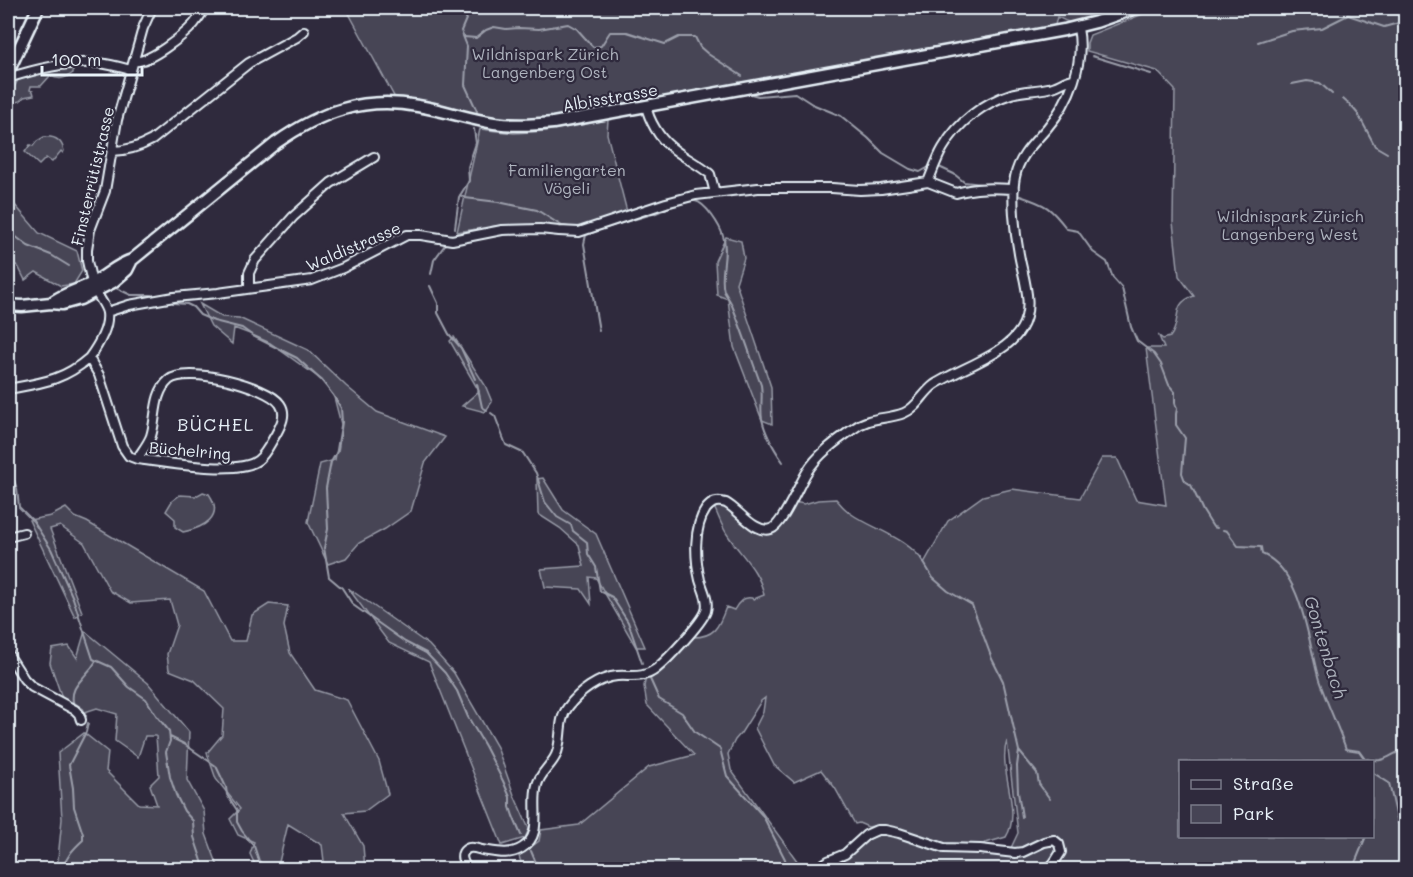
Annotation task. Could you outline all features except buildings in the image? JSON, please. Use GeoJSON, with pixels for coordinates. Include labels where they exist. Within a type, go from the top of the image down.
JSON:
{"type":"FeatureCollection","features":[{"type":"Feature","properties":{"kind":"main road"},"geometry":{"type":"LineString","coordinates":[[8,72],[38,8]]}},
{"type":"Feature","properties":{"kind":"main road","name":"Albisstrasse"},"geometry":{"type":"LineString","coordinates":[[8,305],[62,304],[80,299],[94,287],[113,282],[127,270],[132,260],[276,143],[305,124],[330,113],[359,105],[394,103],[418,106],[496,124],[531,125],[578,119],[1078,28],[1136,8]]}},
{"type":"Feature","properties":{"kind":"street","name":"Finsterrütistrasse"},"geometry":{"type":"LineString","coordinates":[[94,287],[87,261],[88,238],[105,191],[117,120],[143,28],[152,8]]}},
{"type":"Feature","properties":{"kind":"street"},"geometry":{"type":"LineString","coordinates":[[8,78],[58,65],[101,63],[132,66],[178,38],[194,24],[205,8]]}},
{"type":"Feature","properties":{"kind":"street"},"geometry":{"type":"LineString","coordinates":[[470,870],[462,860],[467,849],[509,853],[522,848],[532,837],[537,785],[556,754],[563,715],[571,703],[585,690],[602,680],[616,676],[641,676],[652,672],[704,616],[707,602],[698,572],[696,543],[701,518],[710,505],[716,502],[726,502],[758,528],[772,529],[780,521],[812,464],[853,429],[869,420],[906,412],[931,387],[999,350],[1017,334],[1025,320],[1027,299],[1017,244],[1015,175],[1022,158],[1059,112],[1069,93],[1080,52],[1078,28]]}},
{"type":"Feature","properties":{"kind":"street"},"geometry":{"type":"LineString","coordinates":[[112,151],[142,146],[152,140],[249,63],[304,31]]}},
{"type":"Feature","properties":{"kind":"street"},"geometry":{"type":"LineString","coordinates":[[928,182],[951,135],[974,113],[1013,94],[1051,88],[1074,79]]}},
{"type":"Feature","properties":{"kind":"street"},"geometry":{"type":"LineString","coordinates":[[646,106],[651,120],[664,140],[710,174],[715,193]]}},
{"type":"Feature","properties":{"kind":"street"},"geometry":{"type":"LineString","coordinates":[[249,288],[249,273],[255,261],[293,217],[328,185],[375,157]]}},
{"type":"Feature","properties":{"kind":"street","name":"Waldistrasse"},"geometry":{"type":"LineString","coordinates":[[107,312],[129,305],[174,297],[294,283],[321,277],[407,235],[452,240],[502,230],[540,229],[579,232],[696,195],[772,188],[881,189],[928,182],[956,193],[982,188],[1014,189]]}},
{"type":"Feature","properties":{"kind":"street"},"geometry":{"type":"LineString","coordinates":[[8,389],[60,377],[78,367],[88,358],[100,341],[107,320],[107,312],[94,287]]}},
{"type":"Feature","properties":{"kind":"street","name":"Büchelring"},"geometry":{"type":"LineString","coordinates":[[88,358],[99,375],[122,446],[129,456],[137,459],[215,468],[249,465],[263,456],[280,426],[283,416],[282,407],[273,397],[250,387],[207,376],[175,376],[167,382],[157,400],[151,436],[137,459]]}},
{"type":"Feature","properties":{"kind":"street"},"geometry":{"type":"LineString","coordinates":[[8,537],[24,533]]}},
{"type":"Feature","properties":{"kind":"street"},"geometry":{"type":"LineString","coordinates":[[8,654],[32,687],[75,710],[81,720]]}},
{"type":"Feature","properties":{"kind":"street"},"geometry":{"type":"LineString","coordinates":[[814,870],[845,854],[871,832],[881,829],[944,848],[1015,853],[1054,840],[1059,844],[1060,852],[1047,870]]}},
{"type":"Feature","properties":{"kind":"green space","name":"Wildnispark Zürich Langenberg Ost"},"geometry":{"type":"Polygon","coordinates":[[[346,8],[1121,8],[1081,21],[1068,22],[1057,17],[1055,25],[1048,27],[568,115],[526,119],[495,117],[395,98],[346,8]]]}},
{"type":"Feature","properties":{"kind":"green space","name":"Wildnispark Zürich Langenberg West"},"geometry":{"type":"Polygon","coordinates":[[[1158,8],[1405,8],[1405,869],[819,869],[852,854],[875,836],[890,834],[942,851],[1010,850],[1018,833],[1007,741],[1005,764],[1012,815],[1011,827],[1006,837],[979,845],[945,845],[893,828],[855,824],[835,788],[821,770],[794,782],[774,765],[755,728],[763,712],[765,698],[735,740],[728,754],[731,770],[803,869],[523,869],[519,856],[539,841],[541,830],[579,825],[649,767],[694,755],[647,705],[644,686],[646,677],[652,678],[658,673],[691,637],[705,636],[714,630],[726,607],[734,610],[745,598],[754,599],[764,595],[759,579],[722,526],[714,507],[721,505],[727,507],[752,528],[765,534],[772,533],[781,525],[794,502],[804,504],[836,499],[859,519],[900,540],[924,563],[948,521],[983,496],[1012,489],[1080,498],[1102,458],[1117,458],[1136,500],[1166,505],[1146,348],[1164,348],[1159,336],[1163,339],[1170,337],[1176,325],[1179,308],[1186,299],[1194,296],[1179,276],[1173,222],[1175,90],[1157,71],[1087,51],[1090,35],[1158,8]]]}},
{"type":"Feature","properties":{"kind":"green space"},"geometry":{"type":"Polygon","coordinates":[[[63,66],[73,68],[73,73],[62,78],[50,76],[41,86],[31,86],[30,90],[34,95],[24,97],[20,101],[12,103],[8,99],[19,78],[63,66]]]}},
{"type":"Feature","properties":{"kind":"green space","name":"Familiengarten Vögeli"},"geometry":{"type":"Polygon","coordinates":[[[608,120],[607,134],[627,212],[577,229],[502,225],[457,232],[480,129],[514,133],[546,131],[608,120]]]}},
{"type":"Feature","properties":{"kind":"green space"},"geometry":{"type":"Polygon","coordinates":[[[44,137],[57,140],[62,144],[64,151],[63,153],[61,151],[52,162],[46,158],[39,165],[25,152],[30,145],[33,146],[44,137]]]}},
{"type":"Feature","properties":{"kind":"green space"},"geometry":{"type":"Polygon","coordinates":[[[8,197],[39,233],[77,251],[82,271],[74,284],[61,286],[36,272],[25,280],[18,266],[8,261],[8,197]]]}},
{"type":"Feature","properties":{"kind":"green space"},"geometry":{"type":"Polygon","coordinates":[[[726,237],[741,241],[744,258],[736,283],[771,387],[772,424],[762,420],[734,347],[728,299],[717,295],[715,261],[726,237]]]}},
{"type":"Feature","properties":{"kind":"green space"},"geometry":{"type":"Polygon","coordinates":[[[200,304],[222,317],[239,318],[308,350],[377,412],[445,437],[425,463],[411,511],[359,543],[346,558],[328,564],[308,522],[320,464],[335,460],[341,424],[334,397],[322,380],[270,343],[234,328],[232,344],[211,326],[200,304]]]}},
{"type":"Feature","properties":{"kind":"green space"},"geometry":{"type":"Polygon","coordinates":[[[454,337],[485,385],[492,402],[485,412],[462,406],[479,391],[450,341],[454,337]]]}},
{"type":"Feature","properties":{"kind":"green space"},"geometry":{"type":"Polygon","coordinates":[[[543,478],[563,510],[596,534],[645,647],[636,647],[596,578],[589,577],[591,604],[581,589],[545,587],[541,569],[584,566],[579,545],[560,528],[538,514],[537,479],[543,478]]]}},
{"type":"Feature","properties":{"kind":"green space"},"geometry":{"type":"Polygon","coordinates":[[[203,492],[209,494],[213,502],[213,515],[210,520],[198,528],[183,532],[175,527],[175,519],[166,511],[172,501],[180,495],[196,496],[203,492]]]}},
{"type":"Feature","properties":{"kind":"green space"},"geometry":{"type":"Polygon","coordinates":[[[66,508],[75,517],[204,591],[230,641],[246,641],[252,615],[269,604],[288,606],[284,626],[290,653],[315,690],[347,700],[379,761],[388,794],[365,811],[344,813],[363,846],[365,869],[325,869],[322,845],[288,824],[279,862],[285,869],[257,869],[250,854],[254,842],[238,835],[230,819],[240,809],[216,779],[207,753],[222,735],[224,709],[194,680],[169,670],[167,654],[177,625],[170,600],[131,603],[110,591],[84,543],[60,526],[50,529],[82,612],[75,617],[29,520],[51,516],[66,508]]]}},
{"type":"Feature","properties":{"kind":"green space"},"geometry":{"type":"Polygon","coordinates":[[[348,588],[429,645],[454,673],[497,747],[529,829],[525,838],[502,845],[429,662],[389,643],[348,588]]]}},
{"type":"Feature","properties":{"kind":"green space"},"geometry":{"type":"Polygon","coordinates":[[[85,631],[148,683],[189,732],[187,780],[204,811],[206,834],[219,869],[57,869],[62,819],[58,753],[84,733],[108,752],[106,771],[139,804],[157,805],[150,785],[159,776],[156,736],[145,736],[138,757],[115,741],[117,714],[97,708],[85,712],[62,698],[50,663],[52,649],[69,646],[77,658],[85,631]]]}},
{"type":"Feature","properties":{"kind":"waterway","name":"Gontenbach"},"geometry":{"type":"LineString","coordinates":[[466,8],[469,12],[461,31],[467,46],[465,85],[477,111]]}},
{"type":"Feature","properties":{"kind":"waterway"},"geometry":{"type":"LineString","coordinates":[[1258,42],[1292,31],[1322,28],[1348,15],[1384,27],[1406,21]]}},
{"type":"Feature","properties":{"kind":"waterway","name":"Gontenbach"},"geometry":{"type":"LineString","coordinates":[[464,37],[476,38],[494,27],[539,29],[568,24],[577,29],[593,47],[601,46],[610,32],[627,32],[665,44],[679,37],[695,37],[700,47],[708,54],[742,76]]}},
{"type":"Feature","properties":{"kind":"waterway"},"geometry":{"type":"LineString","coordinates":[[1092,56],[1151,74]]}},
{"type":"Feature","properties":{"kind":"waterway"},"geometry":{"type":"LineString","coordinates":[[1292,84],[1307,81],[1320,83],[1332,94]]}},
{"type":"Feature","properties":{"kind":"waterway","name":"Gontenbach"},"geometry":{"type":"LineString","coordinates":[[751,94],[758,96],[795,93],[812,104],[841,116],[883,153],[910,169],[920,172],[929,167]]}},
{"type":"Feature","properties":{"kind":"waterway"},"geometry":{"type":"LineString","coordinates":[[1343,99],[1358,114],[1375,146],[1387,153]]}},
{"type":"Feature","properties":{"kind":"waterway"},"geometry":{"type":"LineString","coordinates":[[455,228],[459,197],[469,181],[468,167],[476,143],[474,129]]}},
{"type":"Feature","properties":{"kind":"waterway"},"geometry":{"type":"LineString","coordinates":[[1402,162],[1406,164]]}},
{"type":"Feature","properties":{"kind":"waterway","name":"Gontenbach"},"geometry":{"type":"LineString","coordinates":[[939,167],[964,182],[982,184]]}},
{"type":"Feature","properties":{"kind":"waterway"},"geometry":{"type":"LineString","coordinates":[[460,195],[465,198],[537,210],[562,226],[575,228]]}},
{"type":"Feature","properties":{"kind":"waterway","name":"Gontenbach"},"geometry":{"type":"LineString","coordinates":[[1020,196],[1047,208],[1067,229],[1078,231],[1093,252],[1107,262],[1113,278],[1122,288],[1131,327],[1137,341],[1154,354],[1161,364],[1169,385],[1175,392],[1176,425],[1185,438],[1182,473],[1185,481],[1191,485],[1213,527],[1217,528]]}},
{"type":"Feature","properties":{"kind":"waterway"},"geometry":{"type":"LineString","coordinates":[[599,331],[584,244],[586,235],[681,203],[695,201],[704,206],[723,236],[725,243],[724,291],[735,313],[761,385],[761,415],[765,430],[783,462]]}},
{"type":"Feature","properties":{"kind":"waterway"},"geometry":{"type":"LineString","coordinates":[[8,226],[15,236],[28,246],[51,255],[69,266]]}},
{"type":"Feature","properties":{"kind":"waterway"},"geometry":{"type":"LineString","coordinates":[[431,274],[434,260],[447,242]]}},
{"type":"Feature","properties":{"kind":"waterway"},"geometry":{"type":"LineString","coordinates":[[430,286],[438,303],[438,313],[449,334],[461,348],[475,379]]}},
{"type":"Feature","properties":{"kind":"waterway"},"geometry":{"type":"LineString","coordinates":[[116,288],[131,295],[151,295]]}},
{"type":"Feature","properties":{"kind":"waterway"},"geometry":{"type":"LineString","coordinates":[[173,303],[187,304],[200,315],[242,328],[297,358],[321,380],[333,395],[341,408],[342,422],[338,450],[331,462],[326,488],[328,529],[324,548],[329,577],[342,588],[353,605],[405,642],[426,653],[445,673],[457,691],[468,717],[503,781],[521,835]]}},
{"type":"Feature","properties":{"kind":"waterway"},"geometry":{"type":"LineString","coordinates":[[477,384],[482,407],[487,410]]}},
{"type":"Feature","properties":{"kind":"waterway"},"geometry":{"type":"LineString","coordinates":[[491,413],[495,416],[506,445],[523,453],[536,473],[545,502],[557,517],[571,525],[573,531],[587,542],[588,554],[596,567],[600,591],[612,597],[628,622],[642,663]]}},
{"type":"Feature","properties":{"kind":"waterway"},"geometry":{"type":"LineString","coordinates":[[8,463],[17,489],[19,507],[33,521],[51,549],[73,598],[93,659],[111,667],[129,687],[146,699],[169,731],[170,741],[166,752],[170,777],[184,811],[193,821],[194,837],[205,870]]}},
{"type":"Feature","properties":{"kind":"waterway","name":"Gontenbach"},"geometry":{"type":"LineString","coordinates":[[1223,530],[1227,531],[1238,546],[1261,547],[1262,554],[1276,563],[1287,576],[1302,610],[1319,680],[1346,749],[1359,751],[1366,760]]}},
{"type":"Feature","properties":{"kind":"waterway"},"geometry":{"type":"LineString","coordinates":[[921,558],[933,578],[948,591],[972,605],[992,659],[1003,681],[1019,751],[1018,792],[1022,817]]}},
{"type":"Feature","properties":{"kind":"waterway"},"geometry":{"type":"LineString","coordinates":[[86,716],[83,709],[73,702],[73,694],[96,661]]}},
{"type":"Feature","properties":{"kind":"waterway"},"geometry":{"type":"LineString","coordinates":[[650,679],[659,699],[682,713],[695,732],[720,749],[727,776],[763,816],[785,859],[787,870]]}},
{"type":"Feature","properties":{"kind":"waterway"},"geometry":{"type":"LineString","coordinates":[[62,870],[70,854],[83,840],[74,807],[69,765],[86,732],[88,723]]}},
{"type":"Feature","properties":{"kind":"waterway"},"geometry":{"type":"LineString","coordinates":[[170,737],[216,766],[226,787],[227,795],[237,810],[237,822],[254,846],[259,861],[268,870]]}},
{"type":"Feature","properties":{"kind":"waterway"},"geometry":{"type":"LineString","coordinates":[[1367,759],[1383,759],[1406,749]]}},
{"type":"Feature","properties":{"kind":"waterway"},"geometry":{"type":"LineString","coordinates":[[1019,751],[1037,773],[1039,784],[1050,799]]}},
{"type":"Feature","properties":{"kind":"waterway","name":"Gontenbach"},"geometry":{"type":"LineString","coordinates":[[1374,773],[1389,783],[1398,823],[1406,833]]}},
{"type":"Feature","properties":{"kind":"waterway"},"geometry":{"type":"LineString","coordinates":[[1353,868],[1365,838]]}},
{"type":"Feature","properties":{"kind":"waterway"},"geometry":{"type":"LineString","coordinates":[[531,851],[539,870]]}},
{"type":"Feature","properties":{"kind":"district","name":"BÜCHEL"},"geometry":{"type":"Point","coordinates":[216,424]}}]}
